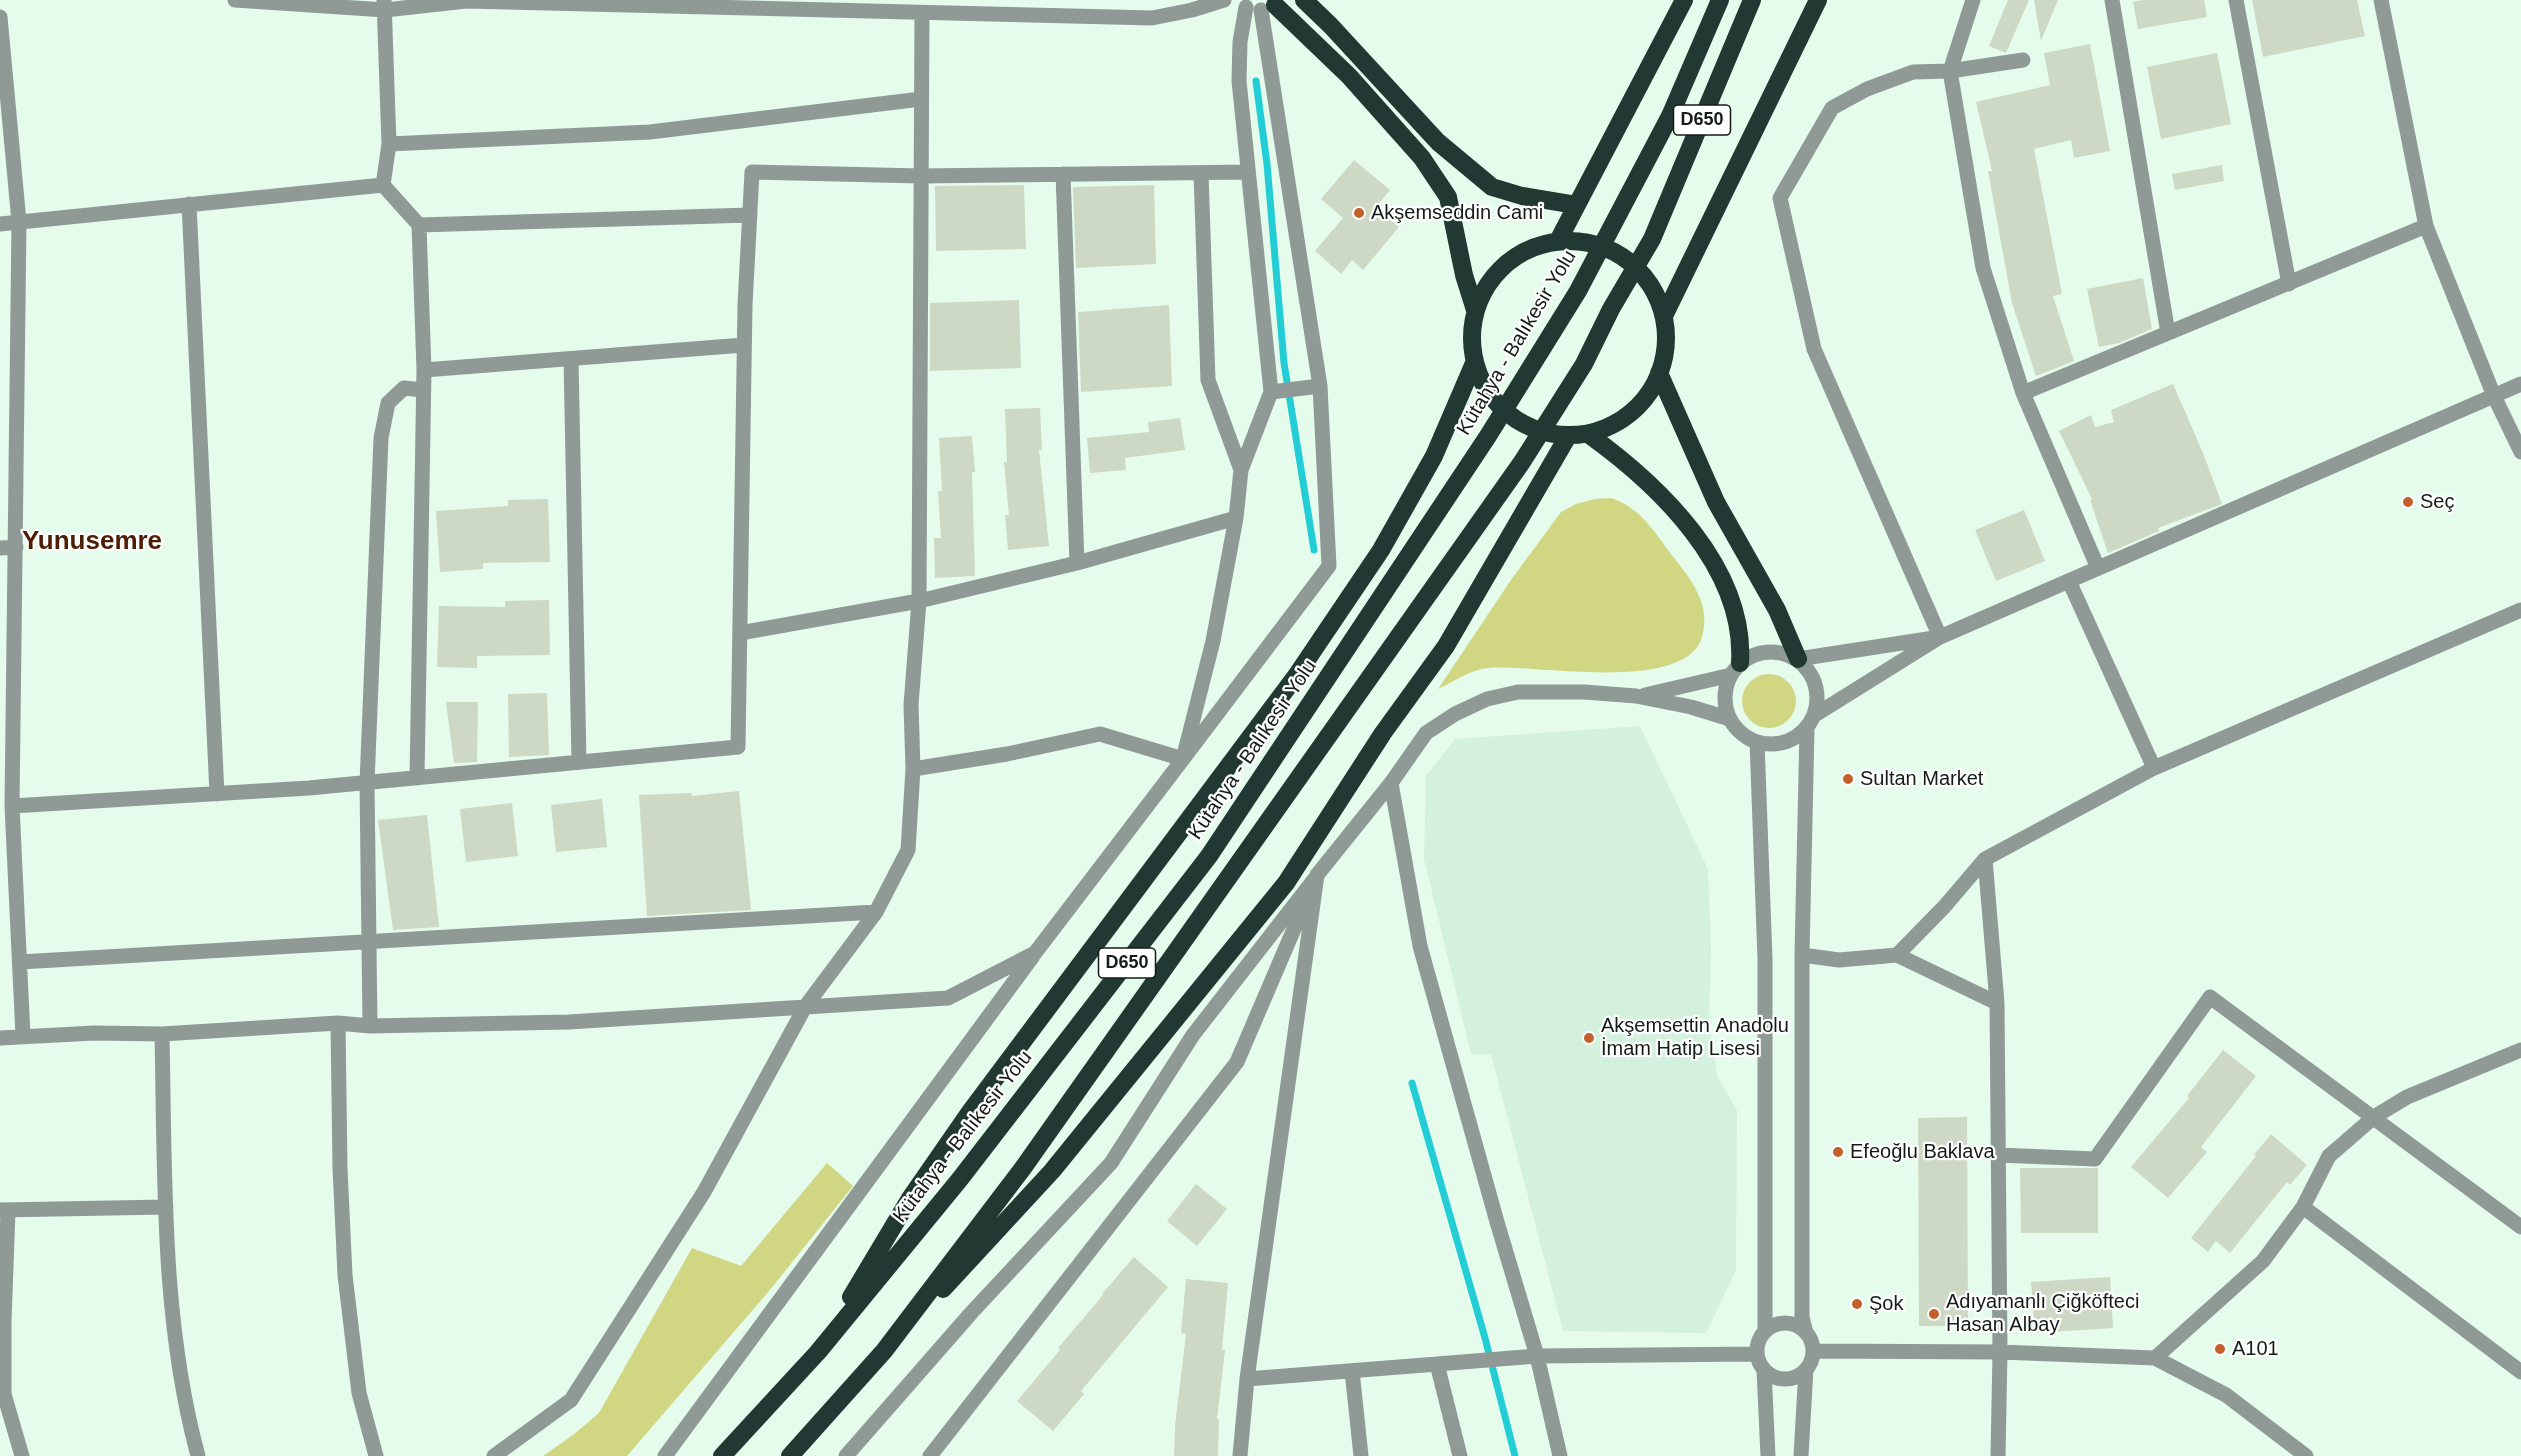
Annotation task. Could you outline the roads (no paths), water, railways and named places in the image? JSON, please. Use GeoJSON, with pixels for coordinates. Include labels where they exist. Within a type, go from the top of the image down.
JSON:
{"type":"FeatureCollection","features":[{"type":"Feature","properties":{"kind":"highway"},"geometry":{"type":"LineString","coordinates":[[1304,0],[1438,142],[1492,187],[1522,196],[1576,205]]}},
{"type":"Feature","properties":{"kind":"highway"},"geometry":{"type":"LineString","coordinates":[[1558,241],[1683,0]]}},
{"type":"Feature","properties":{"kind":"highway","name":"Kütahya - Balıkesir Yolu"},"geometry":{"type":"LineString","coordinates":[[722,1456],[818,1352],[960,1179],[1209,856],[1488,436],[1578,291],[1670,116],[1720,0]]}},
{"type":"Feature","properties":{"kind":"highway","name":"D650"},"geometry":{"type":"LineString","coordinates":[[790,1456],[884,1351],[1023,1168],[1522,462],[1584,364],[1611,309],[1652,239],[1752,0]]}},
{"type":"Feature","properties":{"kind":"highway"},"geometry":{"type":"LineString","coordinates":[[1664,316],[1818,0]]}},
{"type":"Feature","properties":{"kind":"highway"},"geometry":{"type":"LineString","coordinates":[[1260,4],[1349,76],[1422,158],[1448,197],[1464,275],[1475,310]]}},
{"type":"Feature","properties":{"kind":"highway"},"geometry":{"type":"LineString","coordinates":[[1558,241],[1586,242],[1621,256],[1636,267],[1653,290],[1664,316],[1666,345],[1659,373],[1648,395],[1632,413],[1612,426],[1588,434],[1568,436],[1543,432],[1520,422],[1500,407],[1484,387],[1474,363],[1471,337],[1475,310],[1487,284],[1506,263],[1530,248],[1558,241]]}},
{"type":"Feature","properties":{"kind":"highway"},"geometry":{"type":"LineString","coordinates":[[818,1352],[909,1200],[970,1112],[1296,676],[1381,550],[1434,456],[1474,363]]}},
{"type":"Feature","properties":{"kind":"highway"},"geometry":{"type":"LineString","coordinates":[[1659,373],[1716,502],[1777,610],[1798,659]]}},
{"type":"Feature","properties":{"kind":"highway"},"geometry":{"type":"LineString","coordinates":[[1588,434],[1626,461],[1651,486],[1673,509],[1712,561],[1725,583],[1732,602],[1740,640],[1735,669]]}},
{"type":"Feature","properties":{"kind":"highway"},"geometry":{"type":"LineString","coordinates":[[884,1351],[982,1249],[1052,1171],[1286,883],[1383,733],[1446,646],[1568,436]]}},
{"type":"Feature","properties":{"kind":"street"},"geometry":{"type":"LineString","coordinates":[[235,0],[385,5],[466,1],[717,4],[922,13],[1152,18],[1192,10],[1224,0]]}},
{"type":"Feature","properties":{"kind":"street"},"geometry":{"type":"LineString","coordinates":[[1973,0],[1950,71],[1983,268],[2024,393],[2098,568]]}},
{"type":"Feature","properties":{"kind":"street"},"geometry":{"type":"LineString","coordinates":[[2112,0],[2168,333]]}},
{"type":"Feature","properties":{"kind":"street"},"geometry":{"type":"LineString","coordinates":[[2236,0],[2289,284]]}},
{"type":"Feature","properties":{"kind":"street"},"geometry":{"type":"LineString","coordinates":[[2381,0],[2426,226],[2494,396],[2521,452]]}},
{"type":"Feature","properties":{"kind":"street"},"geometry":{"type":"LineString","coordinates":[[1183,759],[1213,641],[1236,519],[1241,470],[1271,392],[1239,81],[1240,42],[1260,4]]}},
{"type":"Feature","properties":{"kind":"street"},"geometry":{"type":"LineString","coordinates":[[665,1456],[1035,953],[1329,566],[1320,386],[1260,4]]}},
{"type":"Feature","properties":{"kind":"street"},"geometry":{"type":"LineString","coordinates":[[382,185],[389,144],[385,5]]}},
{"type":"Feature","properties":{"kind":"street"},"geometry":{"type":"LineString","coordinates":[[494,1456],[571,1400],[704,1192],[805,1007],[876,912],[908,850],[913,770],[911,705],[919,601],[922,13]]}},
{"type":"Feature","properties":{"kind":"street"},"geometry":{"type":"LineString","coordinates":[[0,17],[7,168],[19,222],[8,548],[12,806],[23,1036]]}},
{"type":"Feature","properties":{"kind":"street"},"geometry":{"type":"LineString","coordinates":[[1940,637],[1814,349],[1780,198],[1833,108],[1867,89],[1913,72],[1950,71],[2023,60]]}},
{"type":"Feature","properties":{"kind":"street"},"geometry":{"type":"LineString","coordinates":[[389,144],[650,132],[921,99]]}},
{"type":"Feature","properties":{"kind":"street"},"geometry":{"type":"LineString","coordinates":[[12,806],[367,783],[738,747],[744,345],[752,172],[921,176],[1248,172]]}},
{"type":"Feature","properties":{"kind":"street"},"geometry":{"type":"LineString","coordinates":[[1201,173],[1209,380],[1241,470]]}},
{"type":"Feature","properties":{"kind":"street"},"geometry":{"type":"LineString","coordinates":[[1063,174],[1077,562]]}},
{"type":"Feature","properties":{"kind":"street"},"geometry":{"type":"LineString","coordinates":[[0,224],[382,185]]}},
{"type":"Feature","properties":{"kind":"street"},"geometry":{"type":"LineString","coordinates":[[382,185],[419,225],[424,370],[417,778]]}},
{"type":"Feature","properties":{"kind":"street"},"geometry":{"type":"LineString","coordinates":[[189,204],[217,794]]}},
{"type":"Feature","properties":{"kind":"street"},"geometry":{"type":"LineString","coordinates":[[419,225],[750,215]]}},
{"type":"Feature","properties":{"kind":"street"},"geometry":{"type":"LineString","coordinates":[[2024,393],[2426,226]]}},
{"type":"Feature","properties":{"kind":"street"},"geometry":{"type":"LineString","coordinates":[[424,370],[744,345]]}},
{"type":"Feature","properties":{"kind":"street"},"geometry":{"type":"LineString","coordinates":[[572,359],[579,762]]}},
{"type":"Feature","properties":{"kind":"street"},"geometry":{"type":"LineString","coordinates":[[1735,669],[1725,689],[1725,705],[1730,719],[1741,733],[1757,742],[1784,743],[1797,738],[1811,722],[1940,637],[2521,384]]}},
{"type":"Feature","properties":{"kind":"street"},"geometry":{"type":"LineString","coordinates":[[1271,392],[1320,386]]}},
{"type":"Feature","properties":{"kind":"street"},"geometry":{"type":"LineString","coordinates":[[370,1026],[371,941],[367,783],[381,438],[388,403],[404,388],[423,390]]}},
{"type":"Feature","properties":{"kind":"street"},"geometry":{"type":"LineString","coordinates":[[740,633],[919,601],[1077,562],[1236,519]]}},
{"type":"Feature","properties":{"kind":"street"},"geometry":{"type":"LineString","coordinates":[[2069,581],[2154,768]]}},
{"type":"Feature","properties":{"kind":"street"},"geometry":{"type":"LineString","coordinates":[[1897,955],[1944,907],[1985,859],[2154,768],[2521,610]]}},
{"type":"Feature","properties":{"kind":"street"},"geometry":{"type":"LineString","coordinates":[[1798,659],[1940,637]]}},
{"type":"Feature","properties":{"kind":"street"},"geometry":{"type":"LineString","coordinates":[[1636,696],[1735,669],[1753,655],[1768,651],[1784,653],[1798,659],[1809,670],[1816,684],[1818,700],[1811,722],[1802,955],[1802,1317],[1813,1351],[1806,1369],[1801,1456]]}},
{"type":"Feature","properties":{"kind":"street"},"geometry":{"type":"LineString","coordinates":[[846,1456],[972,1312],[1112,1163],[1193,1035],[1390,783],[1426,733],[1455,714],[1487,699],[1518,692],[1552,690],[1636,696],[1691,707],[1730,719]]}},
{"type":"Feature","properties":{"kind":"street"},"geometry":{"type":"LineString","coordinates":[[913,770],[1006,754],[1100,734],[1183,759]]}},
{"type":"Feature","properties":{"kind":"street"},"geometry":{"type":"LineString","coordinates":[[1757,742],[1766,959],[1765,1330]]}},
{"type":"Feature","properties":{"kind":"street"},"geometry":{"type":"LineString","coordinates":[[1390,783],[1420,946],[1537,1356],[1560,1456]]}},
{"type":"Feature","properties":{"kind":"street"},"geometry":{"type":"LineString","coordinates":[[1985,859],[1997,1003],[2000,1352],[1998,1456]]}},
{"type":"Feature","properties":{"kind":"street"},"geometry":{"type":"LineString","coordinates":[[1240,1456],[1247,1379],[1317,875]]}},
{"type":"Feature","properties":{"kind":"street"},"geometry":{"type":"LineString","coordinates":[[936,1455],[1237,1062],[1317,875]]}},
{"type":"Feature","properties":{"kind":"street"},"geometry":{"type":"LineString","coordinates":[[20,962],[876,912]]}},
{"type":"Feature","properties":{"kind":"street"},"geometry":{"type":"LineString","coordinates":[[0,1038],[95,1033],[162,1034],[338,1023],[370,1026],[570,1022],[948,998],[1035,953]]}},
{"type":"Feature","properties":{"kind":"street"},"geometry":{"type":"LineString","coordinates":[[1802,955],[1839,960],[1897,955],[1997,1003]]}},
{"type":"Feature","properties":{"kind":"street"},"geometry":{"type":"LineString","coordinates":[[1998,1155],[2095,1159],[2210,997],[2521,1227]]}},
{"type":"Feature","properties":{"kind":"street"},"geometry":{"type":"LineString","coordinates":[[338,1023],[340,1168],[345,1275],[359,1393],[375,1456]]}},
{"type":"Feature","properties":{"kind":"street"},"geometry":{"type":"LineString","coordinates":[[162,1034],[166,1207],[173,1331],[198,1456]]}},
{"type":"Feature","properties":{"kind":"street"},"geometry":{"type":"LineString","coordinates":[[2155,1358],[2263,1262],[2303,1207],[2329,1156],[2374,1117],[2407,1097],[2521,1050]]}},
{"type":"Feature","properties":{"kind":"street"},"geometry":{"type":"LineString","coordinates":[[22,1456],[4,1394],[4,1211],[166,1207]]}},
{"type":"Feature","properties":{"kind":"street"},"geometry":{"type":"LineString","coordinates":[[2303,1207],[2521,1372]]}},
{"type":"Feature","properties":{"kind":"street"},"geometry":{"type":"LineString","coordinates":[[1768,1456],[1764,1370],[1757,1354],[1760,1337],[1765,1330],[1780,1323],[1799,1326],[1806,1333]]}},
{"type":"Feature","properties":{"kind":"street"},"geometry":{"type":"LineString","coordinates":[[1813,1351],[2000,1352],[2155,1358],[2226,1395],[2306,1456]]}},
{"type":"Feature","properties":{"kind":"street"},"geometry":{"type":"LineString","coordinates":[[1247,1379],[1537,1356],[1757,1354]]}},
{"type":"Feature","properties":{"kind":"street"},"geometry":{"type":"LineString","coordinates":[[1437,1364],[1460,1456]]}},
{"type":"Feature","properties":{"kind":"street"},"geometry":{"type":"LineString","coordinates":[[1764,1370],[1780,1379],[1799,1375],[1806,1369]]}},
{"type":"Feature","properties":{"kind":"street"},"geometry":{"type":"LineString","coordinates":[[1352,1371],[1361,1456]]}},
{"type":"Feature","properties":{"kind":"waterway"},"geometry":{"type":"LineString","coordinates":[[1256,81],[1267,164],[1284,363],[1314,550]]}},
{"type":"Feature","properties":{"kind":"waterway"},"geometry":{"type":"LineString","coordinates":[[1412,1083],[1485,1338],[1515,1456]]}},
{"type":"Feature","properties":{"kind":"place","name":"Akşemseddin Cami"},"geometry":{"type":"Point","coordinates":[1359,213]}},
{"type":"Feature","properties":{"kind":"place","name":"Seç"},"geometry":{"type":"Point","coordinates":[2408,502]}},
{"type":"Feature","properties":{"kind":"place","name":"Sultan Market"},"geometry":{"type":"Point","coordinates":[1848,779]}},
{"type":"Feature","properties":{"kind":"place","name":"Akşemsettin Anadolu İmam Hatip Lisesi"},"geometry":{"type":"Point","coordinates":[1589,1038]}},
{"type":"Feature","properties":{"kind":"place","name":"Efeoğlu Baklava"},"geometry":{"type":"Point","coordinates":[1838,1152]}},
{"type":"Feature","properties":{"kind":"place","name":"Şok"},"geometry":{"type":"Point","coordinates":[1857,1304]}},
{"type":"Feature","properties":{"kind":"place","name":"Adıyamanlı Çiğköfteci Hasan Albay"},"geometry":{"type":"Point","coordinates":[1934,1314]}},
{"type":"Feature","properties":{"kind":"place","name":"A101"},"geometry":{"type":"Point","coordinates":[2220,1349]}},
{"type":"Feature","properties":{"kind":"district","name":"Yunusemre"},"geometry":{"type":"Point","coordinates":[92,542]}}]}
